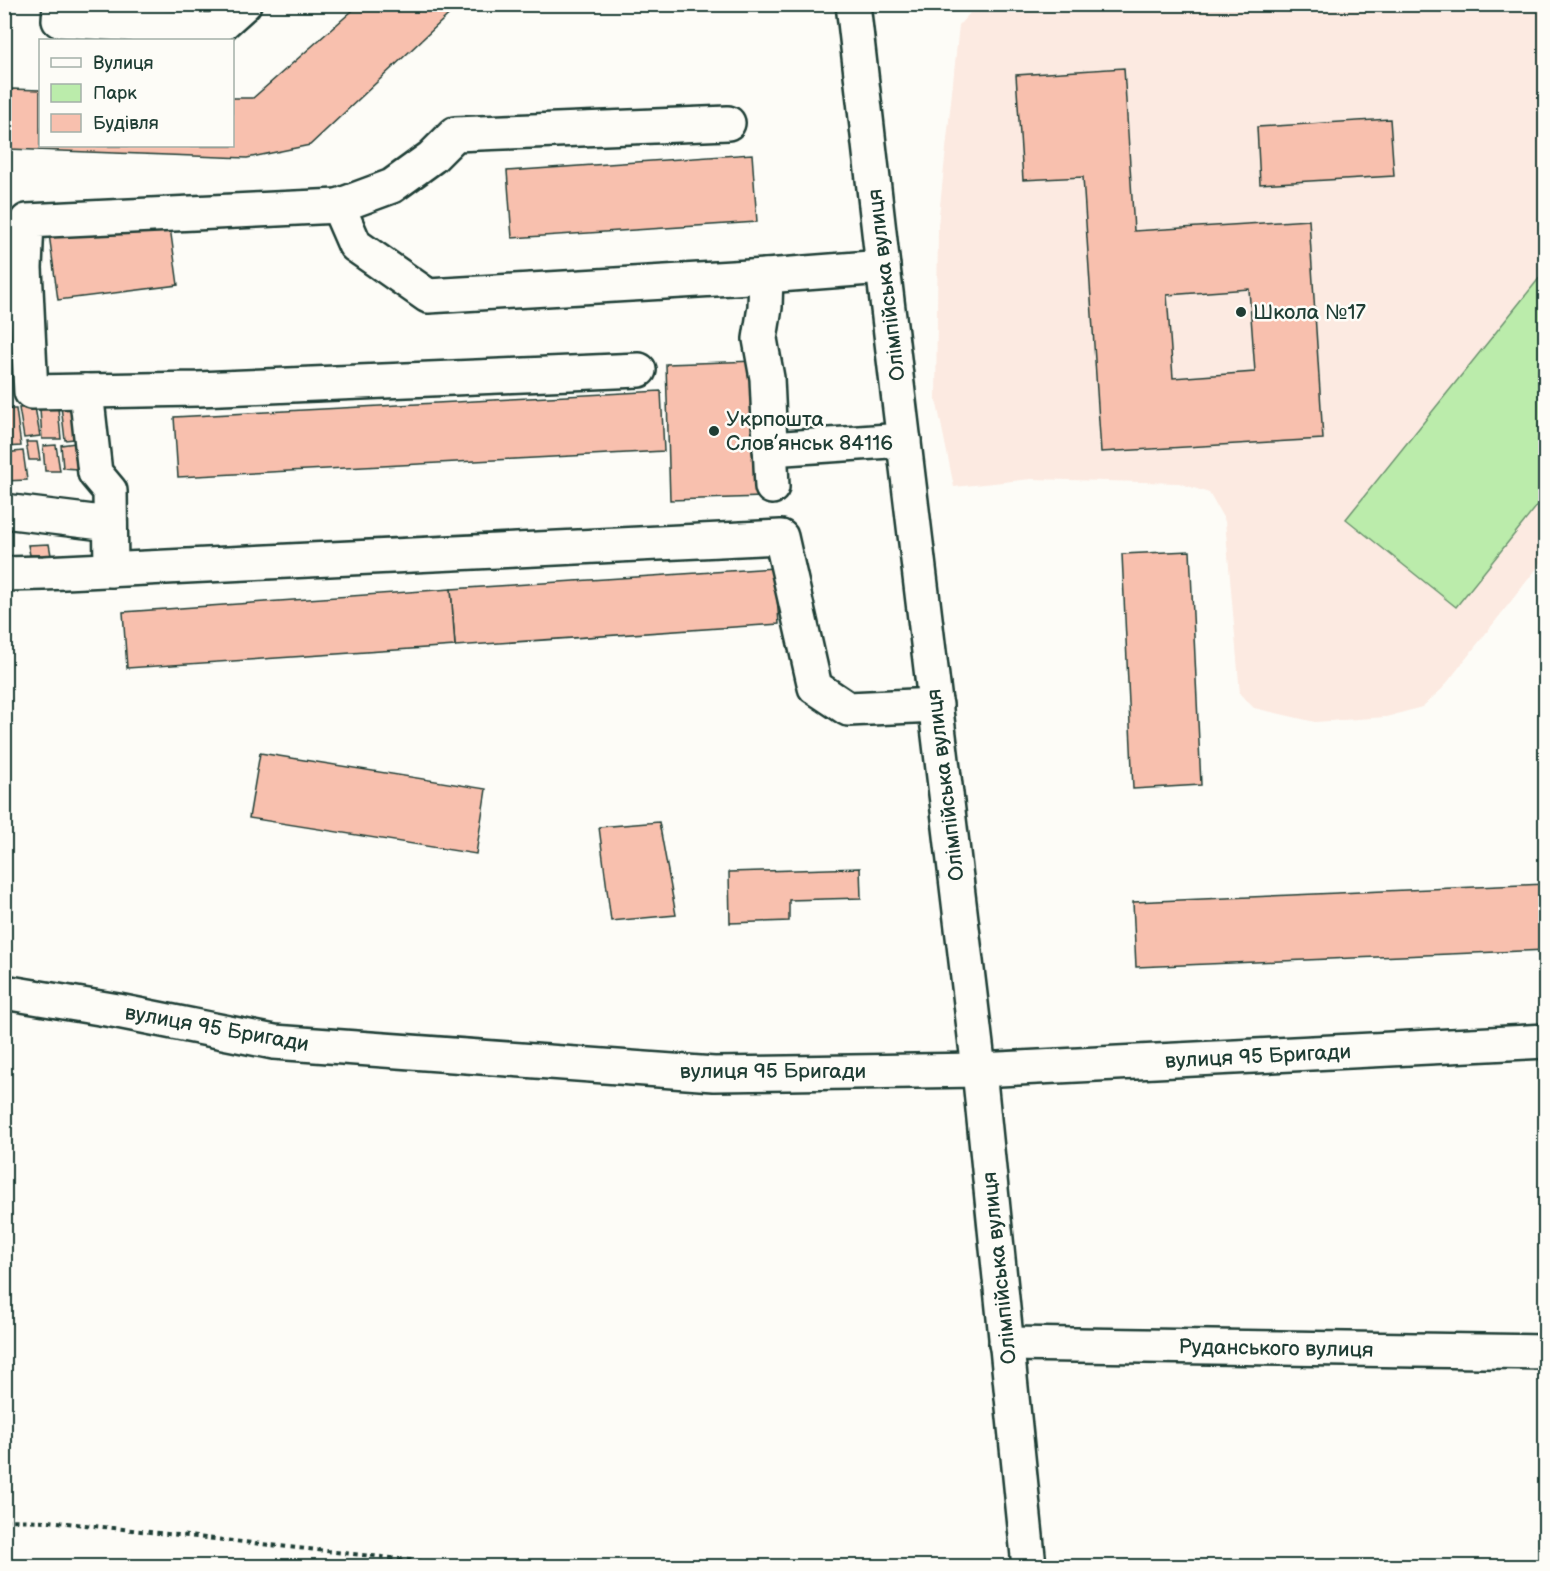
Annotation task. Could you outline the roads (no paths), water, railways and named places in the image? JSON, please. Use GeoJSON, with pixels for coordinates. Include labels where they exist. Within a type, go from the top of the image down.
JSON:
{"type":"FeatureCollection","features":[{"type":"Feature","properties":{"kind":"street"},"geometry":{"type":"LineString","coordinates":[[60,4],[59,20],[214,30],[243,5]]}},
{"type":"Feature","properties":{"kind":"street","name":"Олімпійська вулиця"},"geometry":{"type":"LineString","coordinates":[[853,4],[979,1070],[1029,1566]]}},
{"type":"Feature","properties":{"kind":"street"},"geometry":{"type":"LineString","coordinates":[[639,370],[198,389],[31,392],[17,381],[15,265],[27,221],[338,206],[392,186],[432,157],[455,134],[728,123]]}},
{"type":"Feature","properties":{"kind":"street"},"geometry":{"type":"LineString","coordinates":[[338,206],[355,245],[428,297],[883,267]]}},
{"type":"Feature","properties":{"kind":"street"},"geometry":{"type":"LineString","coordinates":[[766,276],[765,307],[760,339],[767,378],[772,487]]}},
{"type":"Feature","properties":{"kind":"street"},"geometry":{"type":"LineString","coordinates":[[86,391],[95,473],[110,491],[111,570]]}},
{"type":"Feature","properties":{"kind":"street"},"geometry":{"type":"LineString","coordinates":[[770,449],[904,440]]}},
{"type":"Feature","properties":{"kind":"street"},"geometry":{"type":"LineString","coordinates":[[4,511],[110,524]]}},
{"type":"Feature","properties":{"kind":"street"},"geometry":{"type":"LineString","coordinates":[[4,574],[782,537],[815,687],[848,709],[936,705]]}},
{"type":"Feature","properties":{"kind":"street","name":"вулиця 95 Бригади"},"geometry":{"type":"LineString","coordinates":[[4,992],[118,1011],[274,1042],[714,1074],[979,1070],[1545,1041]]}},
{"type":"Feature","properties":{"kind":"street","name":"Руданського вулиця"},"geometry":{"type":"LineString","coordinates":[[1006,1344],[1545,1352]]}},
{"type":"Feature","properties":{"kind":"place","name":"Школа №17"},"geometry":{"type":"Point","coordinates":[1241,312]}},
{"type":"Feature","properties":{"kind":"place","name":"Укрпошта Слов’янськ 84116"},"geometry":{"type":"Point","coordinates":[714,431]}}]}
